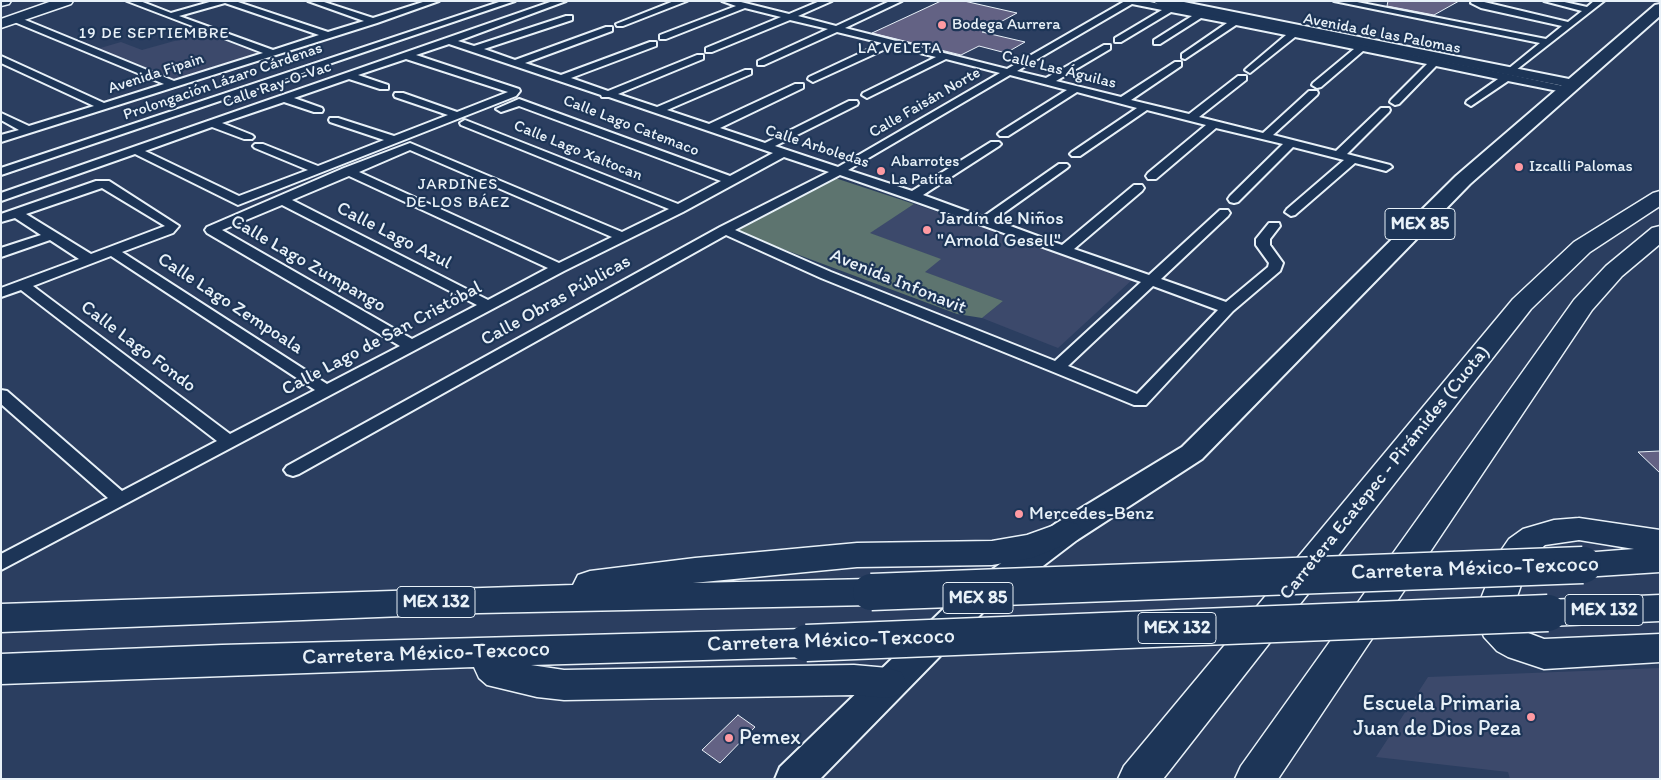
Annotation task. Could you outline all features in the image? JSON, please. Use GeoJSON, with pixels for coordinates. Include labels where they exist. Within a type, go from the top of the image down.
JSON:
{"type":"FeatureCollection","features":[{"type":"Feature","properties":{"kind":"highway"},"geometry":{"type":"LineString","coordinates":[[8,22],[66,1]]}},
{"type":"Feature","properties":{"kind":"highway","name":"Carretera Ecatepec - Pirámides (Cuota)"},"geometry":{"type":"LineString","coordinates":[[1138,779],[1522,304],[1582,247],[1660,197]]}},
{"type":"Feature","properties":{"kind":"highway"},"geometry":{"type":"LineString","coordinates":[[1256,779],[1583,305],[1614,271],[1660,233]]}},
{"type":"Feature","properties":{"kind":"highway"},"geometry":{"type":"LineString","coordinates":[[1660,542],[1579,530],[1554,531],[1534,537],[1521,547],[1516,555],[1493,614],[1497,627],[1502,634],[1521,647],[1538,653],[1554,654],[1660,648]]}},
{"type":"Feature","properties":{"kind":"highway"},"geometry":{"type":"LineString","coordinates":[[508,600],[620,579],[695,570],[857,555],[992,553],[1032,546],[1066,532]]}},
{"type":"Feature","properties":{"kind":"highway","name":"Carretera México-Texcoco"},"geometry":{"type":"LineString","coordinates":[[1,618],[508,600],[872,592],[1583,565],[1660,560]]}},
{"type":"Feature","properties":{"kind":"highway","name":"Carretera México-Texcoco"},"geometry":{"type":"LineString","coordinates":[[1,669],[806,643],[1660,608]]}},
{"type":"Feature","properties":{"kind":"highway"},"geometry":{"type":"LineString","coordinates":[[488,652],[492,667],[500,674],[516,679],[546,683],[592,685],[854,680],[888,684]]}},
{"type":"Feature","properties":{"kind":"main road","name":"Avenida de las Palomas"},"geometry":{"type":"LineString","coordinates":[[1164,5],[1571,87]]}},
{"type":"Feature","properties":{"kind":"main road","name":"MEX 85"},"geometry":{"type":"LineString","coordinates":[[794,779],[972,602],[1066,532],[1192,453],[1463,180],[1660,8]]}},
{"type":"Feature","properties":{"kind":"street"},"geometry":{"type":"LineString","coordinates":[[131,1],[273,53]]}},
{"type":"Feature","properties":{"kind":"street"},"geometry":{"type":"LineString","coordinates":[[172,15],[225,1],[328,35]]}},
{"type":"Feature","properties":{"kind":"street"},"geometry":{"type":"LineString","coordinates":[[312,1],[374,21]]}},
{"type":"Feature","properties":{"kind":"street"},"geometry":{"type":"LineString","coordinates":[[405,1],[420,6]]}},
{"type":"Feature","properties":{"kind":"street","name":"Prolongación Lázaro Cárdenas"},"geometry":{"type":"LineString","coordinates":[[1,172],[511,1]]}},
{"type":"Feature","properties":{"kind":"street","name":"Calle Ray-O-Vac"},"geometry":{"type":"LineString","coordinates":[[1,197],[562,1]]}},
{"type":"Feature","properties":{"kind":"street"},"geometry":{"type":"LineString","coordinates":[[620,24],[683,1]]}},
{"type":"Feature","properties":{"kind":"street","name":"Calle Las Águilas"},"geometry":{"type":"LineString","coordinates":[[726,1],[746,4],[835,29],[1386,167]]}},
{"type":"Feature","properties":{"kind":"street"},"geometry":{"type":"LineString","coordinates":[[709,50],[828,1]]}},
{"type":"Feature","properties":{"kind":"street"},"geometry":{"type":"LineString","coordinates":[[761,63],[898,1]]}},
{"type":"Feature","properties":{"kind":"street","name":"Avenida de las Palomas"},"geometry":{"type":"LineString","coordinates":[[1131,1],[1164,5],[1198,15],[1434,63],[1509,74]]}},
{"type":"Feature","properties":{"kind":"street","name":"Calle Faisán Norte"},"geometry":{"type":"LineString","coordinates":[[839,171],[1131,1]]}},
{"type":"Feature","properties":{"kind":"street"},"geometry":{"type":"LineString","coordinates":[[1338,1],[1377,5],[1548,42]]}},
{"type":"Feature","properties":{"kind":"street"},"geometry":{"type":"LineString","coordinates":[[1476,1],[1475,3],[1484,6],[1569,25]]}},
{"type":"Feature","properties":{"kind":"street"},"geometry":{"type":"LineString","coordinates":[[1548,1],[1588,10]]}},
{"type":"Feature","properties":{"kind":"street"},"geometry":{"type":"LineString","coordinates":[[1471,103],[1600,1]]}},
{"type":"Feature","properties":{"kind":"street"},"geometry":{"type":"LineString","coordinates":[[663,37],[746,4]]}},
{"type":"Feature","properties":{"kind":"street"},"geometry":{"type":"LineString","coordinates":[[1118,40],[1164,5]]}},
{"type":"Feature","properties":{"kind":"street","name":"Avenida Fipain"},"geometry":{"type":"LineString","coordinates":[[1,139],[420,6],[439,8]]}},
{"type":"Feature","properties":{"kind":"street"},"geometry":{"type":"LineString","coordinates":[[439,8],[490,26]]}},
{"type":"Feature","properties":{"kind":"street"},"geometry":{"type":"LineString","coordinates":[[1157,42],[1198,15]]}},
{"type":"Feature","properties":{"kind":"street"},"geometry":{"type":"LineString","coordinates":[[475,49],[569,18]]}},
{"type":"Feature","properties":{"kind":"street"},"geometry":{"type":"LineString","coordinates":[[8,22],[173,84]]}},
{"type":"Feature","properties":{"kind":"street"},"geometry":{"type":"LineString","coordinates":[[1122,101],[1234,22]]}},
{"type":"Feature","properties":{"kind":"street"},"geometry":{"type":"LineString","coordinates":[[515,63],[609,30]]}},
{"type":"Feature","properties":{"kind":"street"},"geometry":{"type":"LineString","coordinates":[[1191,118],[1293,34]]}},
{"type":"Feature","properties":{"kind":"street","name":"Calle Arboledas"},"geometry":{"type":"LineString","coordinates":[[450,41],[606,95],[913,196],[1064,250],[1147,283],[1228,308]]}},
{"type":"Feature","properties":{"kind":"street"},"geometry":{"type":"LineString","coordinates":[[813,79],[890,43]]}},
{"type":"Feature","properties":{"kind":"street"},"geometry":{"type":"LineString","coordinates":[[559,79],[653,44]]}},
{"type":"Feature","properties":{"kind":"street"},"geometry":{"type":"LineString","coordinates":[[1047,82],[1107,47]]}},
{"type":"Feature","properties":{"kind":"street"},"geometry":{"type":"LineString","coordinates":[[1265,137],[1361,48]]}},
{"type":"Feature","properties":{"kind":"street"},"geometry":{"type":"LineString","coordinates":[[135,150],[238,201],[394,140],[461,119],[516,91],[408,56]]}},
{"type":"Feature","properties":{"kind":"street"},"geometry":{"type":"LineString","coordinates":[[867,95],[945,56]]}},
{"type":"Feature","properties":{"kind":"street"},"geometry":{"type":"LineString","coordinates":[[606,95],[700,57]]}},
{"type":"Feature","properties":{"kind":"street"},"geometry":{"type":"LineString","coordinates":[[1,59],[103,106]]}},
{"type":"Feature","properties":{"kind":"street"},"geometry":{"type":"LineString","coordinates":[[1395,102],[1434,63]]}},
{"type":"Feature","properties":{"kind":"street"},"geometry":{"type":"LineString","coordinates":[[656,111],[748,72]]}},
{"type":"Feature","properties":{"kind":"street"},"geometry":{"type":"LineString","coordinates":[[350,76],[384,87]]}},
{"type":"Feature","properties":{"kind":"street"},"geometry":{"type":"LineString","coordinates":[[710,128],[799,86]]}},
{"type":"Feature","properties":{"kind":"street"},"geometry":{"type":"LineString","coordinates":[[1004,134],[1074,89]]}},
{"type":"Feature","properties":{"kind":"street","name":"Calle Lago Xaltocan"},"geometry":{"type":"LineString","coordinates":[[399,95],[679,209]]}},
{"type":"Feature","properties":{"kind":"street"},"geometry":{"type":"LineString","coordinates":[[284,98],[318,110]]}},
{"type":"Feature","properties":{"kind":"street","name":"Calle Lago Catemaco"},"geometry":{"type":"LineString","coordinates":[[461,119],[519,102],[731,181]]}},
{"type":"Feature","properties":{"kind":"street"},"geometry":{"type":"LineString","coordinates":[[765,147],[853,103]]}},
{"type":"Feature","properties":{"kind":"street"},"geometry":{"type":"LineString","coordinates":[[1076,154],[1145,107]]}},
{"type":"Feature","properties":{"kind":"street"},"geometry":{"type":"LineString","coordinates":[[1338,156],[1385,110]]}},
{"type":"Feature","properties":{"kind":"street"},"geometry":{"type":"LineString","coordinates":[[1,116],[28,130]]}},
{"type":"Feature","properties":{"kind":"street"},"geometry":{"type":"LineString","coordinates":[[334,120],[394,140]]}},
{"type":"Feature","properties":{"kind":"street"},"geometry":{"type":"LineString","coordinates":[[212,123],[248,137]]}},
{"type":"Feature","properties":{"kind":"street"},"geometry":{"type":"LineString","coordinates":[[1152,176],[1214,124]]}},
{"type":"Feature","properties":{"kind":"street"},"geometry":{"type":"LineString","coordinates":[[913,196],[994,144]]}},
{"type":"Feature","properties":{"kind":"street"},"geometry":{"type":"LineString","coordinates":[[1234,199],[1291,144]]}},
{"type":"Feature","properties":{"kind":"street"},"geometry":{"type":"LineString","coordinates":[[259,146],[319,170]]}},
{"type":"Feature","properties":{"kind":"street"},"geometry":{"type":"LineString","coordinates":[[282,200],[410,146],[620,236]]}},
{"type":"Feature","properties":{"kind":"street","name":"Calle Lago de San Cristóbal"},"geometry":{"type":"LineString","coordinates":[[1,563],[559,268],[620,236],[679,209],[782,153]]}},
{"type":"Feature","properties":{"kind":"street"},"geometry":{"type":"LineString","coordinates":[[1291,212],[1352,159]]}},
{"type":"Feature","properties":{"kind":"street"},"geometry":{"type":"LineString","coordinates":[[985,221],[1064,166]]}},
{"type":"Feature","properties":{"kind":"street"},"geometry":{"type":"LineString","coordinates":[[348,171],[559,268]]}},
{"type":"Feature","properties":{"kind":"street","name":"Calle Obras Públicas"},"geometry":{"type":"LineString","coordinates":[[293,470],[725,230],[839,171]]}},
{"type":"Feature","properties":{"kind":"street"},"geometry":{"type":"LineString","coordinates":[[1,218],[100,184],[113,189],[173,226],[168,230],[1,293]]}},
{"type":"Feature","properties":{"kind":"street"},"geometry":{"type":"LineString","coordinates":[[1064,250],[1138,188]]}},
{"type":"Feature","properties":{"kind":"street","name":"Calle Lago Zumpango"},"geometry":{"type":"LineString","coordinates":[[282,200],[212,230],[412,346]]}},
{"type":"Feature","properties":{"kind":"street","name":"Calle Lago Azul"},"geometry":{"type":"LineString","coordinates":[[282,200],[488,306]]}},
{"type":"Feature","properties":{"kind":"street"},"geometry":{"type":"LineString","coordinates":[[16,213],[89,259]]}},
{"type":"Feature","properties":{"kind":"street"},"geometry":{"type":"LineString","coordinates":[[1057,368],[1224,213]]}},
{"type":"Feature","properties":{"kind":"street"},"geometry":{"type":"LineString","coordinates":[[1228,308],[1275,268],[1276,263],[1263,245],[1263,239],[1274,226]]}},
{"type":"Feature","properties":{"kind":"street","name":"Avenida Infonavit"},"geometry":{"type":"LineString","coordinates":[[725,230],[826,275],[1140,401],[1228,308]]}},
{"type":"Feature","properties":{"kind":"street"},"geometry":{"type":"LineString","coordinates":[[1,253],[53,235]]}},
{"type":"Feature","properties":{"kind":"street","name":"Calle Lago Zempoala"},"geometry":{"type":"LineString","coordinates":[[112,251],[327,391]]}},
{"type":"Feature","properties":{"kind":"street","name":"Calle Lago Fondo"},"geometry":{"type":"LineString","coordinates":[[23,285],[230,442]]}},
{"type":"Feature","properties":{"kind":"street"},"geometry":{"type":"LineString","coordinates":[[1,395],[120,499]]}},
{"type":"Feature","properties":{"kind":"shaded area"},"geometry":{"type":"Polygon","coordinates":[[[203,33],[265,55],[177,81],[97,49],[121,42],[142,50],[203,33]]]}},
{"type":"Feature","properties":{"kind":"shaded area"},"geometry":{"type":"Polygon","coordinates":[[[914,204],[1133,279],[1058,348],[982,318],[1003,301],[924,272],[940,259],[869,233],[914,204]]]}},
{"type":"Feature","properties":{"kind":"shaded area","name":"Escuela Primaria Juan de Dios Peza"},"geometry":{"type":"Polygon","coordinates":[[[1660,668],[1660,779],[1510,779],[1508,772],[1376,757],[1428,677],[1660,668]]]}},
{"type":"Feature","properties":{"kind":"green space"},"geometry":{"type":"Polygon","coordinates":[[[829,176],[914,204],[870,233],[941,259],[925,272],[1003,301],[982,318],[957,314],[732,230],[829,176]]]}},
{"type":"Feature","properties":{"kind":"building","name":"Bodega Aurrera"},"geometry":{"type":"Polygon","coordinates":[[[941,1],[964,1],[1017,13],[982,32],[1025,42],[1006,53],[979,46],[961,55],[872,33],[941,1]]]}},
{"type":"Feature","properties":{"kind":"building"},"geometry":{"type":"Polygon","coordinates":[[[1388,1],[1459,1],[1434,15],[1387,6],[1388,1]]]}},
{"type":"Feature","properties":{"kind":"building"},"geometry":{"type":"Polygon","coordinates":[[[1660,451],[1660,473],[1638,452],[1660,451]]]}},
{"type":"Feature","properties":{"kind":"building","name":"Pemex"},"geometry":{"type":"Polygon","coordinates":[[[738,715],[755,727],[720,763],[702,750],[738,715]]]}},
{"type":"Feature","properties":{"kind":"place","name":"Bodega Aurrera"},"geometry":{"type":"Point","coordinates":[942,25]}},
{"type":"Feature","properties":{"kind":"place","name":"Izcalli Palomas"},"geometry":{"type":"Point","coordinates":[1519,167]}},
{"type":"Feature","properties":{"kind":"place","name":"Abarrotes La Patita"},"geometry":{"type":"Point","coordinates":[881,171]}},
{"type":"Feature","properties":{"kind":"place","name":"Jardín de Niños \"Arnold Gesell\""},"geometry":{"type":"Point","coordinates":[927,230]}},
{"type":"Feature","properties":{"kind":"place","name":"Mercedes-Benz"},"geometry":{"type":"Point","coordinates":[1019,514]}},
{"type":"Feature","properties":{"kind":"place","name":"Escuela Primaria Juan de Dios Peza"},"geometry":{"type":"Point","coordinates":[1531,717]}},
{"type":"Feature","properties":{"kind":"place","name":"Pemex"},"geometry":{"type":"Point","coordinates":[729,738]}},
{"type":"Feature","properties":{"kind":"district","name":"19 DE SEPTIEMBRE"},"geometry":{"type":"Point","coordinates":[154,34]}},
{"type":"Feature","properties":{"kind":"district","name":"LA VELETA"},"geometry":{"type":"Point","coordinates":[900,49]}},
{"type":"Feature","properties":{"kind":"district","name":"JARDINES DE LOS BÁEZ"},"geometry":{"type":"Point","coordinates":[458,194]}}]}
